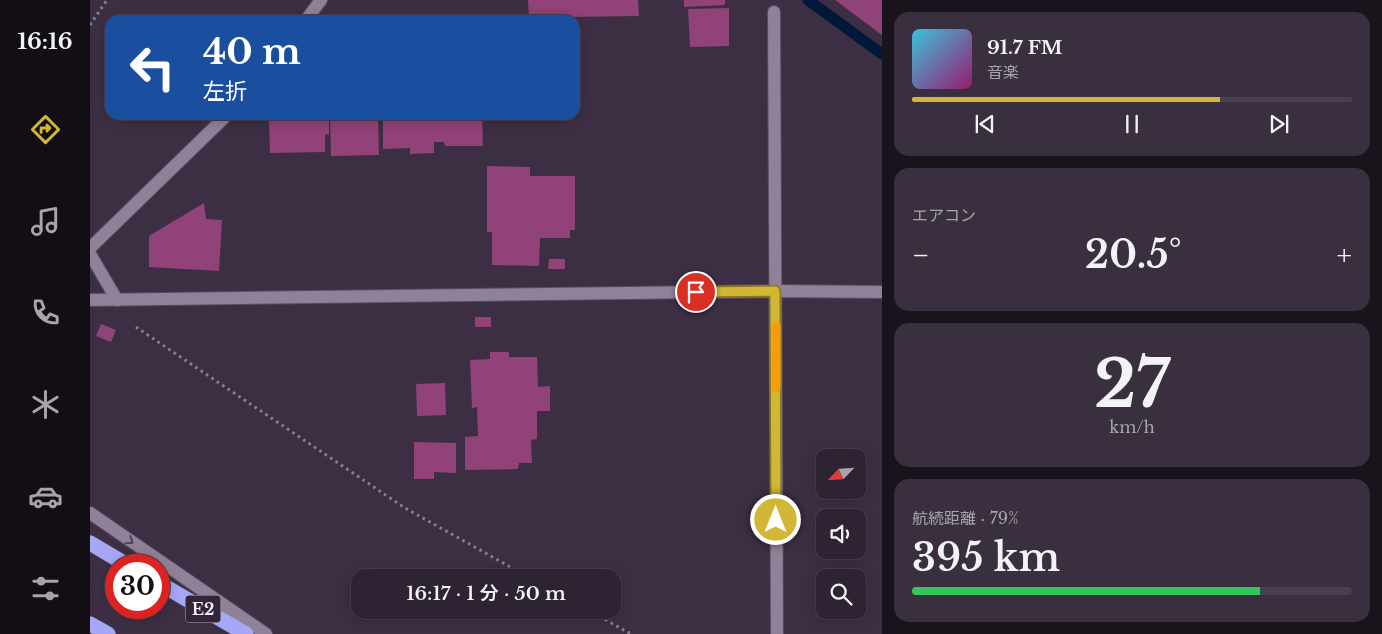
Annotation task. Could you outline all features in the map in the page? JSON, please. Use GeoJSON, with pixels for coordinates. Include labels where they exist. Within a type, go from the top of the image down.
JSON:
{"type":"FeatureCollection","features":[{"type":"Feature","properties":{"kind":"highway"},"geometry":{"type":"LineString","coordinates":[[90,543],[108,554]]}},
{"type":"Feature","properties":{"kind":"highway","name":"E2"},"geometry":{"type":"LineString","coordinates":[[170,589],[246,634]]}},
{"type":"Feature","properties":{"kind":"highway"},"geometry":{"type":"LineString","coordinates":[[90,626],[106,634]]}},
{"type":"Feature","properties":{"kind":"street"},"geometry":{"type":"LineString","coordinates":[[310,15],[322,0]]}},
{"type":"Feature","properties":{"kind":"street"},"geometry":{"type":"LineString","coordinates":[[774,12],[777,634]]}},
{"type":"Feature","properties":{"kind":"street"},"geometry":{"type":"LineString","coordinates":[[90,248],[222,120]]}},
{"type":"Feature","properties":{"kind":"street"},"geometry":{"type":"LineString","coordinates":[[90,254],[116,300]]}},
{"type":"Feature","properties":{"kind":"street"},"geometry":{"type":"LineString","coordinates":[[90,300],[775,291],[882,292]]}},
{"type":"Feature","properties":{"kind":"street"},"geometry":{"type":"LineString","coordinates":[[90,513],[266,634]]}},
{"type":"Feature","properties":{"kind":"path"},"geometry":{"type":"LineString","coordinates":[[90,25],[106,0]]}},
{"type":"Feature","properties":{"kind":"path"},"geometry":{"type":"LineString","coordinates":[[116,300],[134,325],[405,508],[514,569]]}},
{"type":"Feature","properties":{"kind":"path"},"geometry":{"type":"LineString","coordinates":[[604,619],[631,634]]}},
{"type":"Feature","properties":{"kind":"building"},"geometry":{"type":"Polygon","coordinates":[[[528,0],[638,0],[639,16],[529,15],[528,0]]]}},
{"type":"Feature","properties":{"kind":"building"},"geometry":{"type":"Polygon","coordinates":[[[684,0],[725,0],[725,5],[684,7],[684,0]]]}},
{"type":"Feature","properties":{"kind":"building"},"geometry":{"type":"Polygon","coordinates":[[[835,0],[882,0],[882,35],[835,0]]]}},
{"type":"Feature","properties":{"kind":"building"},"geometry":{"type":"Polygon","coordinates":[[[729,8],[729,46],[690,47],[688,9],[729,8]]]}},
{"type":"Feature","properties":{"kind":"building"},"geometry":{"type":"Polygon","coordinates":[[[269,120],[329,120],[329,135],[325,134],[325,152],[270,153],[269,120]]]}},
{"type":"Feature","properties":{"kind":"building"},"geometry":{"type":"Polygon","coordinates":[[[330,120],[378,120],[379,155],[331,156],[330,120]]]}},
{"type":"Feature","properties":{"kind":"building"},"geometry":{"type":"Polygon","coordinates":[[[383,120],[482,120],[483,146],[445,146],[444,142],[434,142],[434,153],[410,154],[410,148],[383,149],[383,120]]]}},
{"type":"Feature","properties":{"kind":"building"},"geometry":{"type":"Polygon","coordinates":[[[487,166],[530,167],[530,176],[575,176],[575,230],[570,230],[570,238],[540,238],[539,266],[492,265],[492,232],[487,232],[487,166]]]}},
{"type":"Feature","properties":{"kind":"building"},"geometry":{"type":"Polygon","coordinates":[[[204,203],[206,219],[222,220],[219,271],[149,267],[149,236],[204,203]]]}},
{"type":"Feature","properties":{"kind":"building"},"geometry":{"type":"Polygon","coordinates":[[[549,259],[565,259],[565,269],[548,269],[549,259]]]}},
{"type":"Feature","properties":{"kind":"building"},"geometry":{"type":"Polygon","coordinates":[[[475,317],[491,317],[491,327],[475,327],[475,317]]]}},
{"type":"Feature","properties":{"kind":"building"},"geometry":{"type":"Polygon","coordinates":[[[101,324],[116,330],[111,342],[96,336],[101,324]]]}},
{"type":"Feature","properties":{"kind":"building"},"geometry":{"type":"Polygon","coordinates":[[[490,352],[509,352],[509,357],[537,357],[538,387],[550,386],[550,411],[537,411],[537,439],[531,440],[532,463],[519,463],[518,469],[465,470],[465,437],[478,436],[477,407],[472,408],[470,360],[490,359],[490,352]]]}},
{"type":"Feature","properties":{"kind":"building"},"geometry":{"type":"Polygon","coordinates":[[[445,383],[446,415],[417,416],[416,384],[445,383]]]}},
{"type":"Feature","properties":{"kind":"building"},"geometry":{"type":"Polygon","coordinates":[[[414,442],[456,443],[456,473],[434,472],[434,479],[414,479],[414,442]]]}},
{"type":"Feature","properties":{"kind":"waterway"},"geometry":{"type":"LineString","coordinates":[[808,0],[882,54]]}},
{"type":"Feature","properties":{"kind":"slow traffic"},"geometry":{"type":"LineString","coordinates":[[776,326],[776,388]]}},
{"type":"Feature","properties":{"kind":"route"},"geometry":{"type":"LineString","coordinates":[[696,292],[775,291],[776,520]]}}]}
